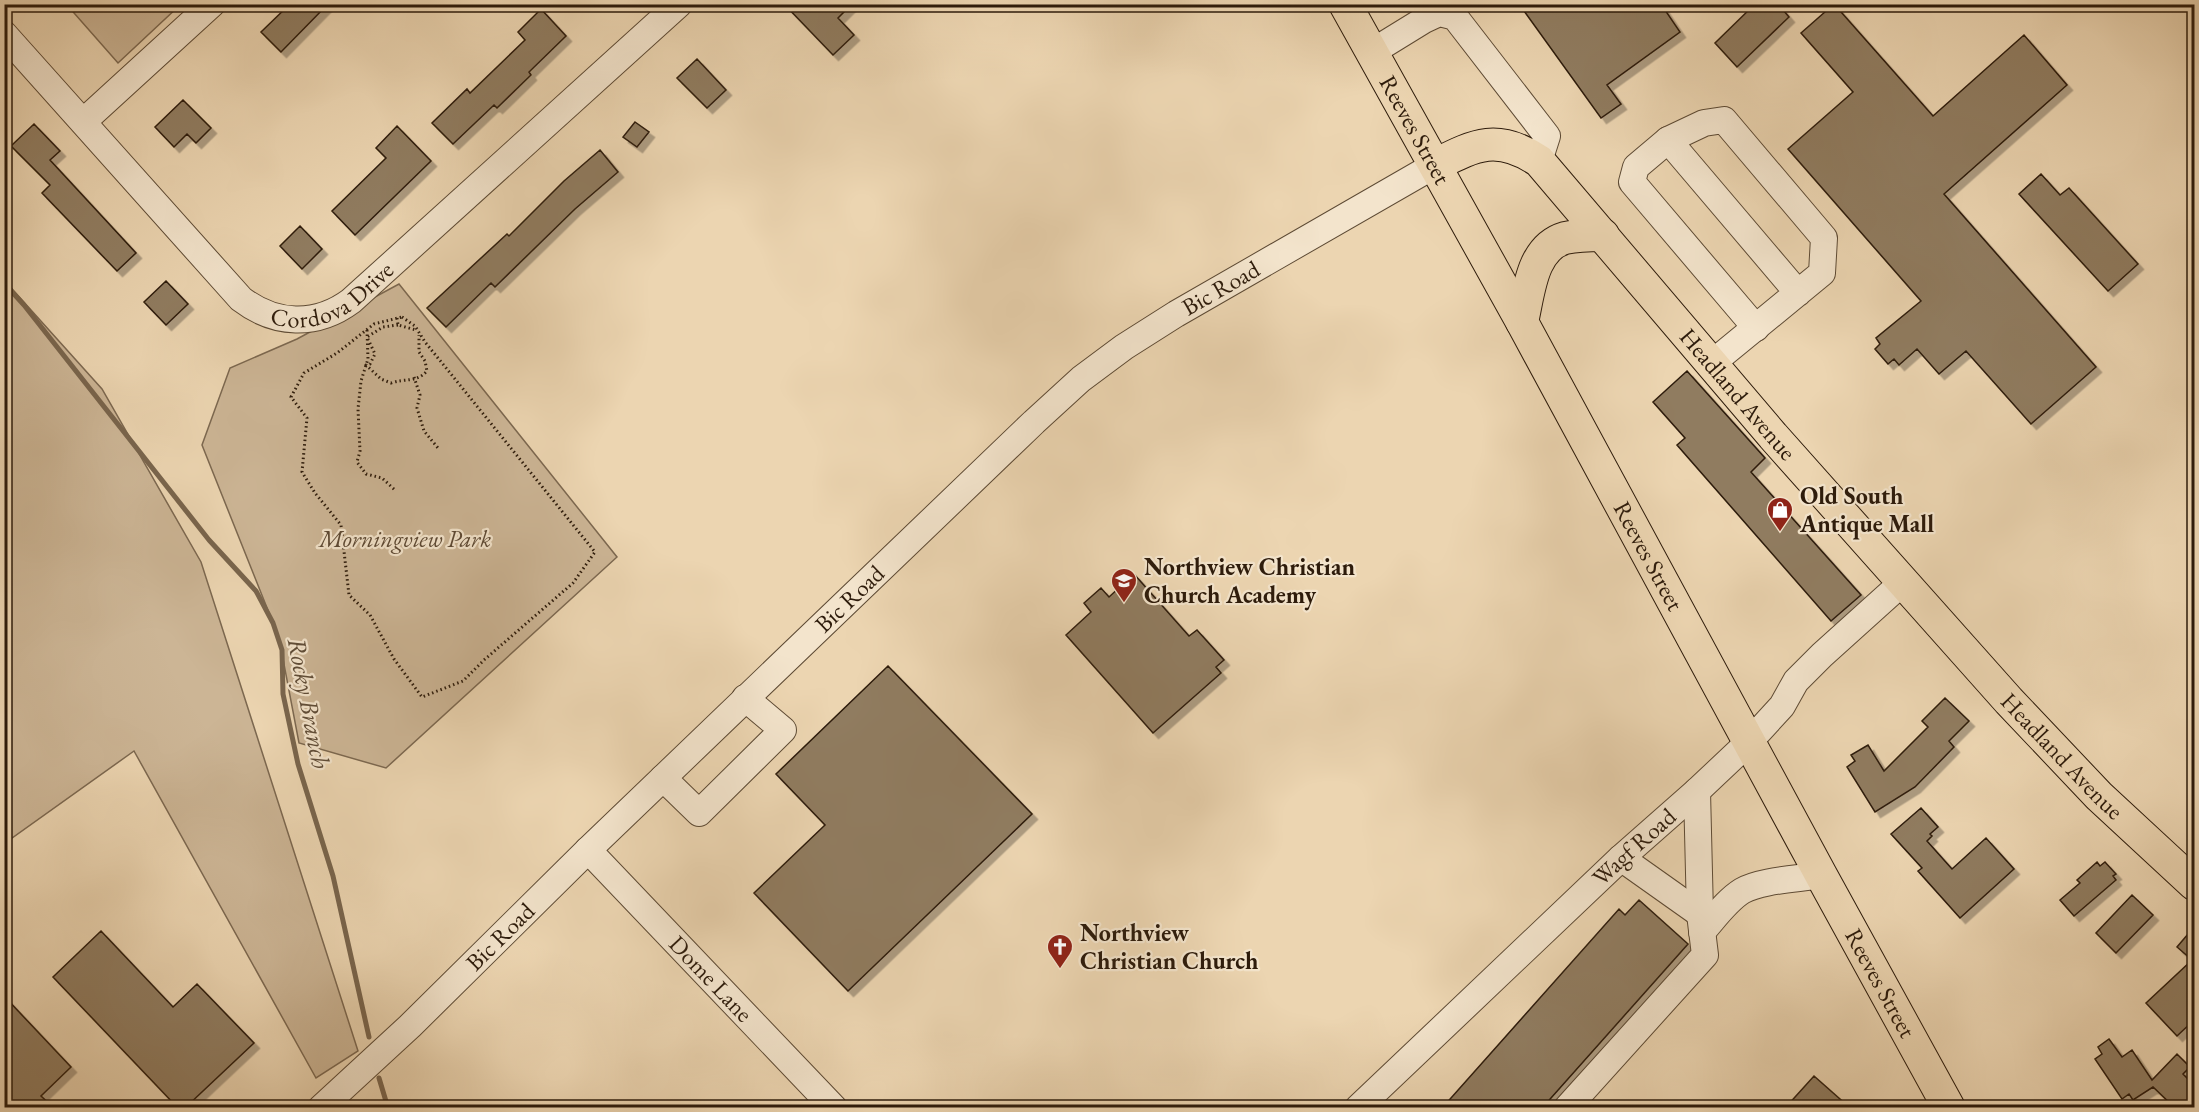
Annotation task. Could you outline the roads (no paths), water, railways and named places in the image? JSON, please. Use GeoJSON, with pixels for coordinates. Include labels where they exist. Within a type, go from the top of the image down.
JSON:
{"type":"FeatureCollection","features":[{"type":"Feature","properties":{"kind":"main road","name":"Reeves Street"},"geometry":{"type":"LineString","coordinates":[[1345,4],[1522,322],[1949,1107]]}},
{"type":"Feature","properties":{"kind":"main road","name":"Headland Avenue"},"geometry":{"type":"LineString","coordinates":[[1435,165],[1471,147],[1489,145],[1515,148],[1539,160],[1773,436],[1903,582],[2099,796],[2194,884]]}},
{"type":"Feature","properties":{"kind":"main road"},"geometry":{"type":"LineString","coordinates":[[1522,322],[1535,266],[1542,254],[1563,239],[1603,235]]}},
{"type":"Feature","properties":{"kind":"street"},"geometry":{"type":"LineString","coordinates":[[84,121],[212,4]]}},
{"type":"Feature","properties":{"kind":"street","name":"Cordova Drive"},"geometry":{"type":"LineString","coordinates":[[4,34],[241,299],[252,307],[277,318],[291,320],[317,318],[341,309],[351,301],[679,4]]}},
{"type":"Feature","properties":{"kind":"street"},"geometry":{"type":"LineString","coordinates":[[1372,52],[1439,13],[1455,17],[1547,136],[1539,160]]}},
{"type":"Feature","properties":{"kind":"street"},"geometry":{"type":"LineString","coordinates":[[1711,364],[1756,328],[1822,273],[1824,238],[1724,120],[1704,123],[1668,140],[1636,167],[1632,182],[1756,328]]}},
{"type":"Feature","properties":{"kind":"street"},"geometry":{"type":"LineString","coordinates":[[1668,140],[1798,293]]}},
{"type":"Feature","properties":{"kind":"street","name":"Bic Road"},"geometry":{"type":"LineString","coordinates":[[321,1107],[410,1026],[745,698],[1081,379],[1124,347],[1176,314],[1435,165]]}},
{"type":"Feature","properties":{"kind":"street","name":"Wagf Road"},"geometry":{"type":"LineString","coordinates":[[1358,1107],[1621,858],[1697,791],[1749,741],[1782,706],[1796,681],[1903,582]]}},
{"type":"Feature","properties":{"kind":"street"},"geometry":{"type":"LineString","coordinates":[[663,778],[699,813],[783,730],[745,698]]}},
{"type":"Feature","properties":{"kind":"street"},"geometry":{"type":"LineString","coordinates":[[1568,1107],[1705,955],[1701,923],[1697,791]]}},
{"type":"Feature","properties":{"kind":"street","name":"Dome Lane"},"geometry":{"type":"LineString","coordinates":[[588,850],[834,1107]]}},
{"type":"Feature","properties":{"kind":"street"},"geometry":{"type":"LineString","coordinates":[[1621,858],[1701,923]]}},
{"type":"Feature","properties":{"kind":"street"},"geometry":{"type":"LineString","coordinates":[[1701,923],[1743,891],[1763,884],[1821,875]]}},
{"type":"Feature","properties":{"kind":"waterway","name":"Rocky Branch"},"geometry":{"type":"LineString","coordinates":[[4,283],[24,305],[209,540],[256,591],[273,623],[282,650],[283,694],[298,764],[333,876],[369,1037]]}},
{"type":"Feature","properties":{"kind":"waterway","name":"Rocky Branch"},"geometry":{"type":"LineString","coordinates":[[379,1078],[388,1108]]}},
{"type":"Feature","properties":{"kind":"place","name":"Old South Antique Mall"},"geometry":{"type":"Point","coordinates":[1780,533]}},
{"type":"Feature","properties":{"kind":"place","name":"Northview Christian Church Academy"},"geometry":{"type":"Point","coordinates":[1124,604]}},
{"type":"Feature","properties":{"kind":"place","name":"Northview Christian Church"},"geometry":{"type":"Point","coordinates":[1060,970]}},
{"type":"Feature","properties":{"kind":"park label","name":"Morningview Park"},"geometry":{"type":"Point","coordinates":[405,539]}}]}
